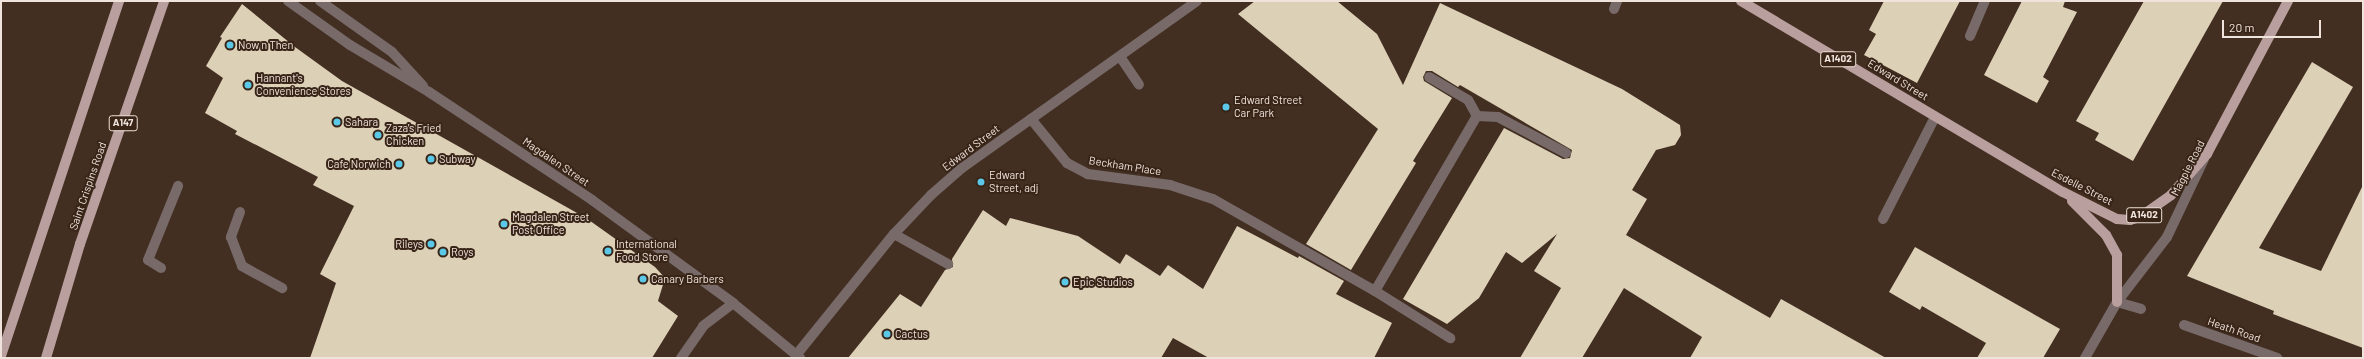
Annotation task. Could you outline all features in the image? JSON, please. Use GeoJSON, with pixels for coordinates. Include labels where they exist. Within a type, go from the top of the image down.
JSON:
{"type":"FeatureCollection","features":[{"type":"Feature","properties":{"kind":"main road"},"geometry":{"type":"LineString","coordinates":[[1,356],[41,231],[119,1]]}},
{"type":"Feature","properties":{"kind":"main road","name":"Saint Crispins Road"},"geometry":{"type":"LineString","coordinates":[[46,358],[80,244],[164,1]]}},
{"type":"Feature","properties":{"kind":"main road","name":"Magpie Road"},"geometry":{"type":"LineString","coordinates":[[2207,154],[2288,1]]}},
{"type":"Feature","properties":{"kind":"main road","name":"Edward Street"},"geometry":{"type":"LineString","coordinates":[[1747,2],[1935,117]]}},
{"type":"Feature","properties":{"kind":"main road","name":"Esdelle Street"},"geometry":{"type":"LineString","coordinates":[[1935,117],[2063,192],[2117,219],[2130,220],[2140,217],[2171,195],[2207,154]]}},
{"type":"Feature","properties":{"kind":"main road","name":"A1402"},"geometry":{"type":"LineString","coordinates":[[2063,192],[2092,219],[2114,248],[2118,263],[2117,302]]}},
{"type":"Feature","properties":{"kind":"street","name":"Magdalen Street"},"geometry":{"type":"LineString","coordinates":[[288,1],[350,45],[429,92],[592,200],[733,303],[798,356]]}},
{"type":"Feature","properties":{"kind":"street"},"geometry":{"type":"LineString","coordinates":[[320,1],[392,52],[429,92]]}},
{"type":"Feature","properties":{"kind":"street","name":"Edward Street"},"geometry":{"type":"LineString","coordinates":[[798,356],[894,234],[931,195],[962,168],[1120,58],[1197,1]]}},
{"type":"Feature","properties":{"kind":"street"},"geometry":{"type":"LineString","coordinates":[[1970,36],[1985,1]]}},
{"type":"Feature","properties":{"kind":"street"},"geometry":{"type":"LineString","coordinates":[[1120,58],[1140,84]]}},
{"type":"Feature","properties":{"kind":"street"},"geometry":{"type":"LineString","coordinates":[[1429,76],[1468,100],[1477,116]]}},
{"type":"Feature","properties":{"kind":"street"},"geometry":{"type":"LineString","coordinates":[[1477,116],[1498,117],[1566,153]]}},
{"type":"Feature","properties":{"kind":"street"},"geometry":{"type":"LineString","coordinates":[[1375,290],[1477,116]]}},
{"type":"Feature","properties":{"kind":"street"},"geometry":{"type":"LineString","coordinates":[[1883,219],[1935,117]]}},
{"type":"Feature","properties":{"kind":"street","name":"Beckham Place"},"geometry":{"type":"LineString","coordinates":[[1031,119],[1067,163],[1088,174],[1170,185],[1212,199],[1375,290],[1450,338]]}},
{"type":"Feature","properties":{"kind":"street","name":"Magpie Road"},"geometry":{"type":"LineString","coordinates":[[2085,358],[2117,302],[2167,237],[2207,154]]}},
{"type":"Feature","properties":{"kind":"street"},"geometry":{"type":"LineString","coordinates":[[160,268],[148,260],[178,186]]}},
{"type":"Feature","properties":{"kind":"street"},"geometry":{"type":"LineString","coordinates":[[240,212],[231,237],[242,266],[282,288]]}},
{"type":"Feature","properties":{"kind":"street"},"geometry":{"type":"LineString","coordinates":[[894,234],[948,264]]}},
{"type":"Feature","properties":{"kind":"street"},"geometry":{"type":"LineString","coordinates":[[2117,302],[2141,310]]}},
{"type":"Feature","properties":{"kind":"street"},"geometry":{"type":"LineString","coordinates":[[681,358],[703,326],[733,303]]}},
{"type":"Feature","properties":{"kind":"street","name":"Heath Road"},"geometry":{"type":"LineString","coordinates":[[2184,325],[2277,358]]}},
{"type":"Feature","properties":{"kind":"building"},"geometry":{"type":"Polygon","coordinates":[[[1255,1],[1337,1],[1377,34],[1403,85],[1440,3],[1622,89],[1680,125],[1681,135],[1675,145],[1656,150],[1632,190],[1647,199],[1626,235],[1770,318],[1781,299],[1886,358],[1690,358],[1702,337],[1624,288],[1582,358],[1520,358],[1561,288],[1534,271],[1557,234],[1522,263],[1506,252],[1479,298],[1447,324],[1403,299],[1504,128],[1563,159],[1570,158],[1572,150],[1460,85],[1458,87],[1432,71],[1426,71],[1423,77],[1424,81],[1452,98],[1413,161],[1416,163],[1351,270],[1306,244],[1378,129],[1238,14],[1255,1]]]}},
{"type":"Feature","properties":{"kind":"building"},"geometry":{"type":"Polygon","coordinates":[[[1884,1],[1960,1],[1917,83],[1864,55],[1876,34],[1869,30],[1884,1]]]}},
{"type":"Feature","properties":{"kind":"building"},"geometry":{"type":"Polygon","coordinates":[[[2022,1],[2065,1],[2063,7],[2077,12],[2043,77],[2049,81],[2037,103],[1984,75],[2022,1]]]}},
{"type":"Feature","properties":{"kind":"building"},"geometry":{"type":"Polygon","coordinates":[[[2144,1],[2223,1],[2133,161],[2095,140],[2099,133],[2076,121],[2144,1]]]}},
{"type":"Feature","properties":{"kind":"building"},"geometry":{"type":"Polygon","coordinates":[[[242,4],[295,47],[342,81],[586,218],[655,267],[665,278],[658,301],[678,316],[652,358],[310,358],[336,283],[320,274],[354,206],[313,185],[318,177],[235,134],[237,131],[205,113],[223,78],[206,66],[222,38],[220,37],[242,4]]]}},
{"type":"Feature","properties":{"kind":"building"},"geometry":{"type":"Polygon","coordinates":[[[2312,62],[2353,87],[2259,248],[2321,271],[2363,185],[2363,348],[2273,314],[2274,311],[2187,276],[2312,62]]]}},
{"type":"Feature","properties":{"kind":"building","name":"Epic Studios"},"geometry":{"type":"Polygon","coordinates":[[[983,210],[1006,226],[1010,218],[1078,236],[1120,264],[1126,254],[1160,276],[1168,265],[1203,289],[1237,226],[1298,258],[1299,256],[1344,281],[1336,294],[1392,323],[1374,358],[1209,358],[1173,338],[1161,358],[848,358],[900,294],[921,307],[945,270],[953,267],[952,259],[983,210]]]}},
{"type":"Feature","properties":{"kind":"building"},"geometry":{"type":"Polygon","coordinates":[[[1915,247],[2060,329],[2043,358],[1977,358],[1986,343],[1922,306],[1920,310],[1889,292],[1915,247]]]}},
{"type":"Feature","properties":{"kind":"place","name":"Now n Then"},"geometry":{"type":"Point","coordinates":[230,45]}},
{"type":"Feature","properties":{"kind":"place","name":"Hannant's Convenience Stores"},"geometry":{"type":"Point","coordinates":[248,85]}},
{"type":"Feature","properties":{"kind":"place","name":"Edward Street Car Park"},"geometry":{"type":"Point","coordinates":[1226,107]}},
{"type":"Feature","properties":{"kind":"place","name":"Sahara"},"geometry":{"type":"Point","coordinates":[337,122]}},
{"type":"Feature","properties":{"kind":"place","name":"Zaza's Fried Chicken"},"geometry":{"type":"Point","coordinates":[378,135]}},
{"type":"Feature","properties":{"kind":"place","name":"Subway"},"geometry":{"type":"Point","coordinates":[431,159]}},
{"type":"Feature","properties":{"kind":"place","name":"Cafe Norwich"},"geometry":{"type":"Point","coordinates":[399,164]}},
{"type":"Feature","properties":{"kind":"place","name":"Edward Street, adj"},"geometry":{"type":"Point","coordinates":[981,182]}},
{"type":"Feature","properties":{"kind":"place","name":"Magdalen Street Post Office"},"geometry":{"type":"Point","coordinates":[504,224]}},
{"type":"Feature","properties":{"kind":"place","name":"Rileys"},"geometry":{"type":"Point","coordinates":[431,244]}},
{"type":"Feature","properties":{"kind":"place","name":"International Food Store"},"geometry":{"type":"Point","coordinates":[608,251]}},
{"type":"Feature","properties":{"kind":"place","name":"Roys"},"geometry":{"type":"Point","coordinates":[443,252]}},
{"type":"Feature","properties":{"kind":"place","name":"Canary Barbers"},"geometry":{"type":"Point","coordinates":[643,279]}},
{"type":"Feature","properties":{"kind":"place","name":"Epic Studios"},"geometry":{"type":"Point","coordinates":[1065,282]}},
{"type":"Feature","properties":{"kind":"place","name":"Cactus"},"geometry":{"type":"Point","coordinates":[887,334]}}]}
